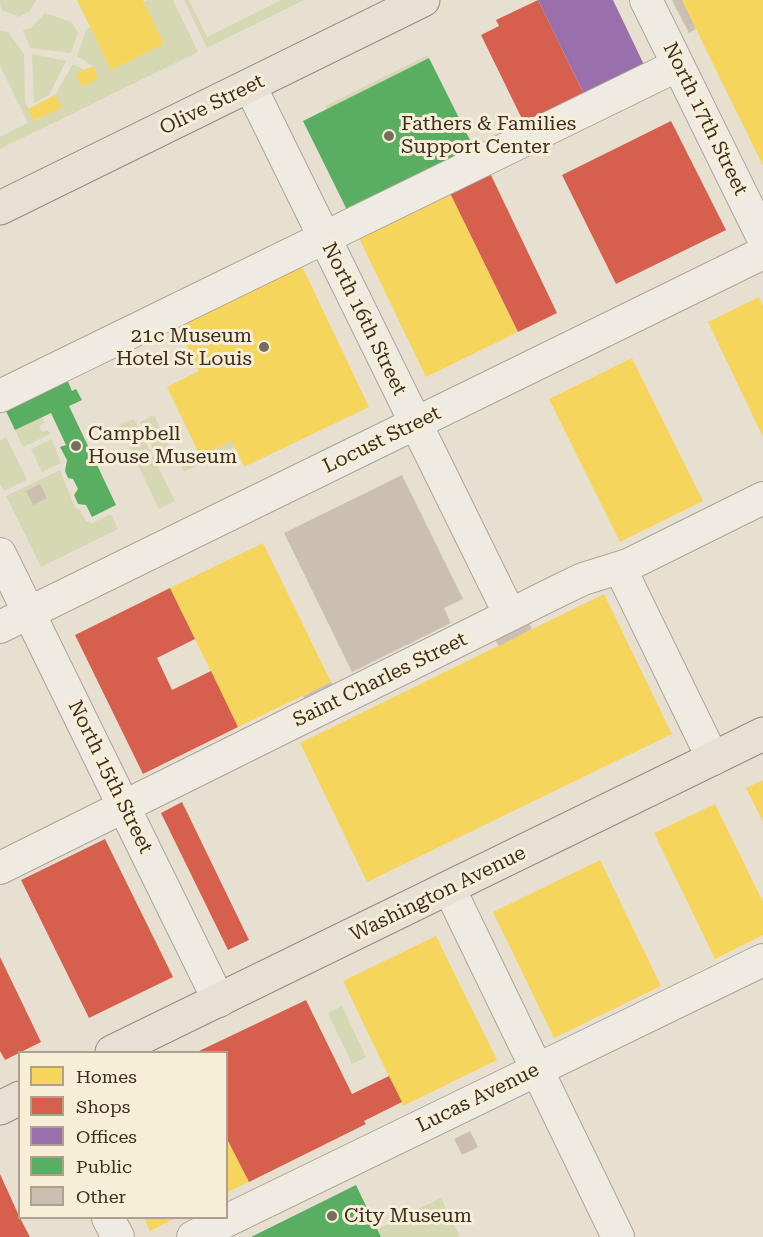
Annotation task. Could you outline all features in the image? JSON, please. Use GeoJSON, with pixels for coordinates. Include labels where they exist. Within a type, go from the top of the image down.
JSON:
{"type":"FeatureCollection","features":[{"type":"Feature","properties":{"kind":"main road","name":"Olive Street"},"geometry":{"type":"LineString","coordinates":[[0,208],[423,0]]}},
{"type":"Feature","properties":{"kind":"main road","name":"Washington Avenue"},"geometry":{"type":"LineString","coordinates":[[116,1051],[763,734]]}},
{"type":"Feature","properties":{"kind":"main road"},"geometry":{"type":"LineString","coordinates":[[0,1107],[18,1099]]}},
{"type":"Feature","properties":{"kind":"street","name":"North 17th Street"},"geometry":{"type":"LineString","coordinates":[[646,0],[763,238]]}},
{"type":"Feature","properties":{"kind":"street"},"geometry":{"type":"LineString","coordinates":[[0,396],[678,65]]}},
{"type":"Feature","properties":{"kind":"street","name":"North 16th Street"},"geometry":{"type":"LineString","coordinates":[[250,86],[510,615]]}},
{"type":"Feature","properties":{"kind":"street","name":"Locust Street"},"geometry":{"type":"LineString","coordinates":[[0,627],[763,253]]}},
{"type":"Feature","properties":{"kind":"street","name":"Saint Charles Street"},"geometry":{"type":"LineString","coordinates":[[0,868],[584,579],[620,568],[763,498]]}},
{"type":"Feature","properties":{"kind":"street","name":"North 15th Street"},"geometry":{"type":"LineString","coordinates":[[0,554],[219,1000]]}},
{"type":"Feature","properties":{"kind":"street"},"geometry":{"type":"LineString","coordinates":[[620,568],[713,759]]}},
{"type":"Feature","properties":{"kind":"street"},"geometry":{"type":"LineString","coordinates":[[449,888],[618,1237]]}},
{"type":"Feature","properties":{"kind":"street","name":"Lucas Avenue"},"geometry":{"type":"LineString","coordinates":[[193,1237],[763,960]]}},
{"type":"Feature","properties":{"kind":"street"},"geometry":{"type":"LineString","coordinates":[[109,1219],[118,1237]]}},
{"type":"Feature","properties":{"kind":"green space"},"geometry":{"type":"Polygon","coordinates":[[[0,0],[36,0],[30,11],[19,17],[1,10],[0,0]]]}},
{"type":"Feature","properties":{"kind":"green space"},"geometry":{"type":"Polygon","coordinates":[[[173,0],[198,52],[0,149],[0,137],[28,123],[0,66],[0,31],[8,32],[24,54],[25,102],[35,121],[61,107],[55,95],[73,64],[85,70],[82,86],[98,79],[93,66],[77,56],[86,30],[90,27],[111,70],[164,44],[144,2],[173,0]]]}},
{"type":"Feature","properties":{"kind":"green space"},"geometry":{"type":"Polygon","coordinates":[[[184,0],[189,0],[207,37],[281,0],[304,0],[207,48],[184,0]]]}},
{"type":"Feature","properties":{"kind":"green space"},"geometry":{"type":"Polygon","coordinates":[[[45,13],[71,22],[78,32],[71,53],[30,48],[23,30],[31,28],[45,13]]]}},
{"type":"Feature","properties":{"kind":"green space"},"geometry":{"type":"Polygon","coordinates":[[[32,54],[66,61],[49,95],[34,103],[32,54]]]}},
{"type":"Feature","properties":{"kind":"green space"},"geometry":{"type":"Polygon","coordinates":[[[428,55],[429,58],[327,109],[325,106],[428,55]]]}},
{"type":"Feature","properties":{"kind":"green space"},"geometry":{"type":"Polygon","coordinates":[[[154,415],[172,452],[158,459],[140,422],[154,415]]]}},
{"type":"Feature","properties":{"kind":"green space"},"geometry":{"type":"Polygon","coordinates":[[[42,417],[44,423],[39,426],[42,432],[48,430],[50,434],[23,447],[15,430],[42,417]]]}},
{"type":"Feature","properties":{"kind":"green space"},"geometry":{"type":"Polygon","coordinates":[[[134,419],[175,501],[159,509],[119,425],[134,419]]]}},
{"type":"Feature","properties":{"kind":"green space"},"geometry":{"type":"Polygon","coordinates":[[[6,437],[27,480],[4,491],[0,484],[0,440],[6,437]]]}},
{"type":"Feature","properties":{"kind":"green space"},"geometry":{"type":"Polygon","coordinates":[[[52,439],[61,463],[42,472],[31,449],[52,439]]]}},
{"type":"Feature","properties":{"kind":"green space"},"geometry":{"type":"Polygon","coordinates":[[[232,441],[235,447],[184,472],[181,465],[232,441]]]}},
{"type":"Feature","properties":{"kind":"green space"},"geometry":{"type":"Polygon","coordinates":[[[60,470],[75,508],[80,510],[86,521],[92,523],[111,514],[118,529],[41,567],[6,496],[60,470]]]}},
{"type":"Feature","properties":{"kind":"green space"},"geometry":{"type":"Polygon","coordinates":[[[342,1006],[366,1057],[352,1064],[328,1013],[342,1006]]]}},
{"type":"Feature","properties":{"kind":"green space"},"geometry":{"type":"Polygon","coordinates":[[[441,1198],[460,1237],[381,1237],[378,1229],[441,1198]]]}},
{"type":"Feature","properties":{"kind":"building: Homes"},"geometry":{"type":"Polygon","coordinates":[[[77,0],[143,0],[164,44],[111,70],[77,0]]]}},
{"type":"Feature","properties":{"kind":"building: Homes"},"geometry":{"type":"Polygon","coordinates":[[[682,0],[763,0],[763,166],[696,29],[682,0]]]}},
{"type":"Feature","properties":{"kind":"building: Homes"},"geometry":{"type":"Polygon","coordinates":[[[93,66],[98,79],[82,87],[76,74],[93,66]]]}},
{"type":"Feature","properties":{"kind":"building: Homes"},"geometry":{"type":"Polygon","coordinates":[[[55,95],[62,107],[34,121],[28,109],[55,95]]]}},
{"type":"Feature","properties":{"kind":"building: Homes"},"geometry":{"type":"Polygon","coordinates":[[[449,191],[518,332],[426,377],[358,236],[449,191]]]}},
{"type":"Feature","properties":{"kind":"building: Homes","name":"21c Museum Hotel St Louis"},"geometry":{"type":"Polygon","coordinates":[[[300,262],[369,407],[244,467],[232,441],[200,456],[167,387],[199,371],[175,322],[300,262]]]}},
{"type":"Feature","properties":{"kind":"building: Homes"},"geometry":{"type":"Polygon","coordinates":[[[759,297],[763,306],[763,437],[708,322],[759,297]]]}},
{"type":"Feature","properties":{"kind":"building: Homes"},"geometry":{"type":"Polygon","coordinates":[[[632,358],[703,501],[620,542],[549,399],[632,358]]]}},
{"type":"Feature","properties":{"kind":"building: Homes"},"geometry":{"type":"Polygon","coordinates":[[[263,543],[331,682],[238,727],[170,588],[263,543]]]}},
{"type":"Feature","properties":{"kind":"building: Homes"},"geometry":{"type":"Polygon","coordinates":[[[604,594],[672,734],[367,882],[300,743],[604,594]]]}},
{"type":"Feature","properties":{"kind":"building: Homes"},"geometry":{"type":"Polygon","coordinates":[[[763,780],[763,822],[746,788],[763,780]]]}},
{"type":"Feature","properties":{"kind":"building: Homes"},"geometry":{"type":"Polygon","coordinates":[[[715,804],[763,902],[763,935],[715,959],[654,833],[715,804]]]}},
{"type":"Feature","properties":{"kind":"building: Homes"},"geometry":{"type":"Polygon","coordinates":[[[600,860],[661,986],[554,1038],[493,912],[600,860]]]}},
{"type":"Feature","properties":{"kind":"building: Homes"},"geometry":{"type":"Polygon","coordinates":[[[436,936],[497,1060],[403,1106],[343,981],[436,936]]]}},
{"type":"Feature","properties":{"kind":"building: Homes"},"geometry":{"type":"Polygon","coordinates":[[[228,1141],[249,1182],[228,1192],[228,1141]]]}},
{"type":"Feature","properties":{"kind":"building: Homes"},"geometry":{"type":"Polygon","coordinates":[[[144,1219],[174,1219],[150,1231],[144,1219]]]}},
{"type":"Feature","properties":{"kind":"building: Shops"},"geometry":{"type":"Polygon","coordinates":[[[538,0],[584,94],[524,123],[481,35],[499,26],[496,20],[538,0]]]}},
{"type":"Feature","properties":{"kind":"building: Shops"},"geometry":{"type":"Polygon","coordinates":[[[671,121],[726,230],[616,284],[562,175],[671,121]]]}},
{"type":"Feature","properties":{"kind":"building: Shops"},"geometry":{"type":"Polygon","coordinates":[[[489,171],[557,313],[518,332],[449,191],[489,171]]]}},
{"type":"Feature","properties":{"kind":"building: Shops"},"geometry":{"type":"Polygon","coordinates":[[[170,588],[195,639],[157,658],[172,690],[211,671],[238,727],[143,774],[75,635],[170,588]]]}},
{"type":"Feature","properties":{"kind":"building: Shops"},"geometry":{"type":"Polygon","coordinates":[[[182,802],[249,940],[228,950],[161,813],[182,802]]]}},
{"type":"Feature","properties":{"kind":"building: Shops"},"geometry":{"type":"Polygon","coordinates":[[[105,839],[173,977],[89,1018],[21,880],[105,839]]]}},
{"type":"Feature","properties":{"kind":"building: Shops"},"geometry":{"type":"Polygon","coordinates":[[[0,957],[41,1042],[23,1051],[18,1051],[18,1054],[5,1060],[0,1051],[0,957]]]}},
{"type":"Feature","properties":{"kind":"building: Shops"},"geometry":{"type":"Polygon","coordinates":[[[306,1000],[352,1094],[389,1076],[402,1102],[364,1121],[366,1124],[249,1182],[228,1141],[228,1051],[199,1051],[306,1000]]]}},
{"type":"Feature","properties":{"kind":"building: Shops"},"geometry":{"type":"Polygon","coordinates":[[[0,1174],[18,1214],[18,1219],[21,1219],[30,1237],[0,1237],[0,1174]]]}},
{"type":"Feature","properties":{"kind":"building: Offices"},"geometry":{"type":"Polygon","coordinates":[[[538,0],[613,0],[646,69],[586,98],[538,0]]]}},
{"type":"Feature","properties":{"kind":"building: Public","name":"Fathers & Families Support Center"},"geometry":{"type":"Polygon","coordinates":[[[429,58],[476,152],[349,214],[303,121],[429,58]]]}},
{"type":"Feature","properties":{"kind":"building: Public","name":"Campbell House Museum"},"geometry":{"type":"Polygon","coordinates":[[[66,377],[72,391],[76,389],[82,400],[69,406],[116,505],[92,517],[86,505],[78,504],[74,495],[78,489],[73,479],[68,478],[65,471],[67,460],[60,447],[66,445],[51,413],[15,430],[4,407],[66,377]]]}},
{"type":"Feature","properties":{"kind":"building: Public","name":"City Museum"},"geometry":{"type":"Polygon","coordinates":[[[356,1185],[381,1237],[251,1237],[356,1185]]]}},
{"type":"Feature","properties":{"kind":"building: Other"},"geometry":{"type":"Polygon","coordinates":[[[672,0],[682,0],[696,29],[689,33],[672,0]]]}},
{"type":"Feature","properties":{"kind":"building: Other"},"geometry":{"type":"Polygon","coordinates":[[[402,475],[463,599],[444,608],[451,623],[352,672],[284,533],[402,475]]]}},
{"type":"Feature","properties":{"kind":"building: Other"},"geometry":{"type":"Polygon","coordinates":[[[40,484],[47,498],[33,505],[26,491],[40,484]]]}},
{"type":"Feature","properties":{"kind":"building: Other"},"geometry":{"type":"Polygon","coordinates":[[[529,623],[532,629],[499,646],[495,640],[529,623]]]}},
{"type":"Feature","properties":{"kind":"building: Other"},"geometry":{"type":"Polygon","coordinates":[[[331,682],[335,690],[307,704],[303,696],[331,682]]]}},
{"type":"Feature","properties":{"kind":"building: Other"},"geometry":{"type":"Polygon","coordinates":[[[470,1131],[478,1147],[462,1155],[454,1139],[470,1131]]]}},
{"type":"Feature","properties":{"kind":"place","name":"Fathers & Families Support Center"},"geometry":{"type":"Point","coordinates":[389,136]}},
{"type":"Feature","properties":{"kind":"place","name":"21c Museum Hotel St Louis"},"geometry":{"type":"Point","coordinates":[264,347]}},
{"type":"Feature","properties":{"kind":"place","name":"Campbell House Museum"},"geometry":{"type":"Point","coordinates":[76,446]}},
{"type":"Feature","properties":{"kind":"place","name":"City Museum"},"geometry":{"type":"Point","coordinates":[332,1216]}}]}
